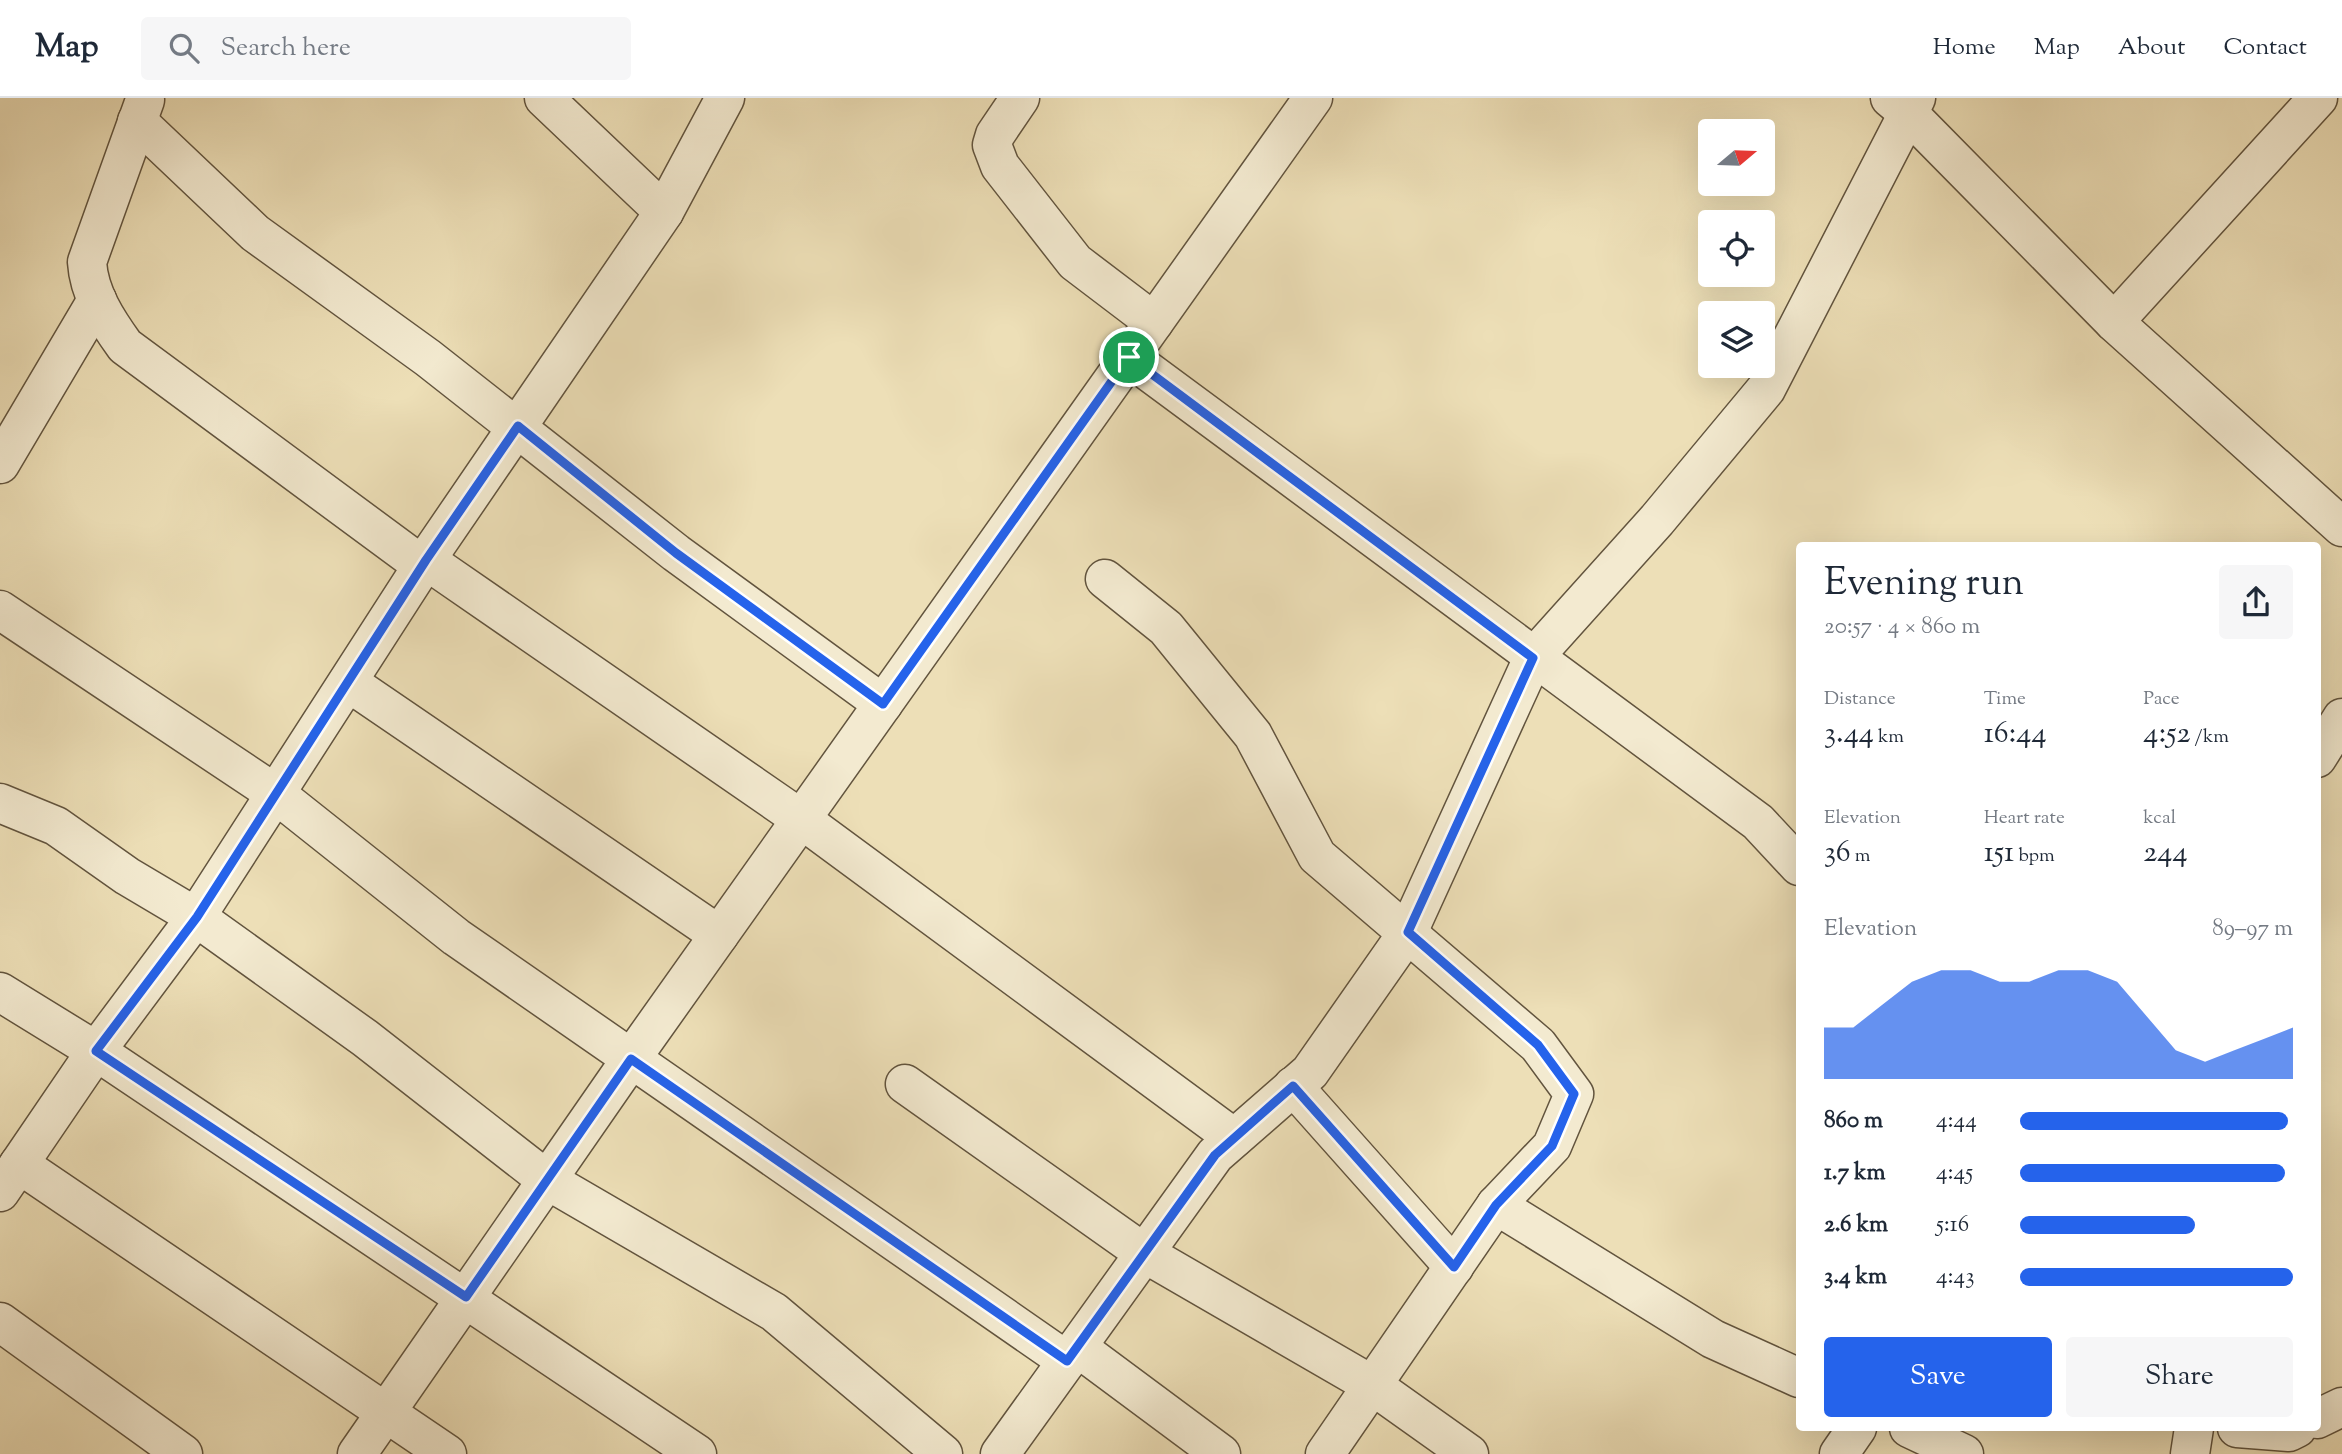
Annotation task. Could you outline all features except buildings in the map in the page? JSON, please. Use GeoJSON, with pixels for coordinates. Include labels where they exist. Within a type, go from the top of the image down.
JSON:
{"type":"FeatureCollection","features":[{"type":"Feature","properties":{"kind":"street"},"geometry":{"type":"LineString","coordinates":[[544,98],[664,212]]}},
{"type":"Feature","properties":{"kind":"street"},"geometry":{"type":"LineString","coordinates":[[447,1454],[386,1411],[9,1178],[96,1051],[197,917],[425,563],[664,212],[725,98]]}},
{"type":"Feature","properties":{"kind":"street"},"geometry":{"type":"LineString","coordinates":[[1020,98],[995,135],[992,145],[1000,166],[1075,262],[1154,322]]}},
{"type":"Feature","properties":{"kind":"street"},"geometry":{"type":"LineString","coordinates":[[356,1454],[631,1059],[1313,98]]}},
{"type":"Feature","properties":{"kind":"street"},"geometry":{"type":"LineString","coordinates":[[2114,322],[2318,98]]}},
{"type":"Feature","properties":{"kind":"street"},"geometry":{"type":"LineString","coordinates":[[1000,1454],[1215,1155],[1310,1072],[1408,932],[1533,658],[1657,520],[1766,389],[1904,103],[2114,322],[2342,527]]}},
{"type":"Feature","properties":{"kind":"street"},"geometry":{"type":"LineString","coordinates":[[883,704],[676,553],[518,426],[255,233],[141,110],[87,262],[88,280],[97,300],[125,346],[425,563],[801,819],[1234,1138]]}},
{"type":"Feature","properties":{"kind":"street"},"geometry":{"type":"LineString","coordinates":[[0,464],[97,300]]}},
{"type":"Feature","properties":{"kind":"street"},"geometry":{"type":"LineString","coordinates":[[1129,357],[1758,822],[1796,863]]}},
{"type":"Feature","properties":{"kind":"street"},"geometry":{"type":"LineString","coordinates":[[1105,579],[1166,628],[1253,735],[1317,856],[1538,1045],[1574,1094],[1552,1146],[1496,1205],[1325,1454]]}},
{"type":"Feature","properties":{"kind":"street"},"geometry":{"type":"LineString","coordinates":[[0,610],[276,794],[456,937],[631,1059],[1221,1454]]}},
{"type":"Feature","properties":{"kind":"street"},"geometry":{"type":"LineString","coordinates":[[348,682],[719,935]]}},
{"type":"Feature","properties":{"kind":"street"},"geometry":{"type":"LineString","coordinates":[[2321,752],[2342,718]]}},
{"type":"Feature","properties":{"kind":"street"},"geometry":{"type":"LineString","coordinates":[[0,803],[57,826],[127,876],[197,917],[365,1038],[547,1180],[775,1312],[943,1454]]}},
{"type":"Feature","properties":{"kind":"street"},"geometry":{"type":"LineString","coordinates":[[0,992],[96,1051],[697,1454]]}},
{"type":"Feature","properties":{"kind":"street"},"geometry":{"type":"LineString","coordinates":[[905,1084],[1144,1253],[1372,1385],[1469,1454]]}},
{"type":"Feature","properties":{"kind":"street"},"geometry":{"type":"LineString","coordinates":[[1293,1086],[1454,1267]]}},
{"type":"Feature","properties":{"kind":"street"},"geometry":{"type":"LineString","coordinates":[[1496,1205],[1713,1339],[1796,1377]]}},
{"type":"Feature","properties":{"kind":"street"},"geometry":{"type":"LineString","coordinates":[[0,1322],[183,1454]]}},
{"type":"Feature","properties":{"kind":"street"},"geometry":{"type":"LineString","coordinates":[[2321,1417],[2342,1407]]}},
{"type":"Feature","properties":{"kind":"street"},"geometry":{"type":"LineString","coordinates":[[1839,1454],[1855,1431]]}},
{"type":"Feature","properties":{"kind":"street"},"geometry":{"type":"LineString","coordinates":[[1915,1431],[1964,1454]]}},
{"type":"Feature","properties":{"kind":"street"},"geometry":{"type":"LineString","coordinates":[[2190,1454],[2194,1431]]}},
{"type":"Feature","properties":{"kind":"route"},"geometry":{"type":"LineString","coordinates":[[1129,357],[1533,658],[1408,932],[1538,1045],[1574,1094],[1552,1146],[1496,1205],[1454,1267],[1293,1086],[1215,1155],[1067,1361],[631,1059],[466,1297],[96,1051],[197,917],[426,560],[518,426],[676,553],[883,704],[1129,357]]}}]}
